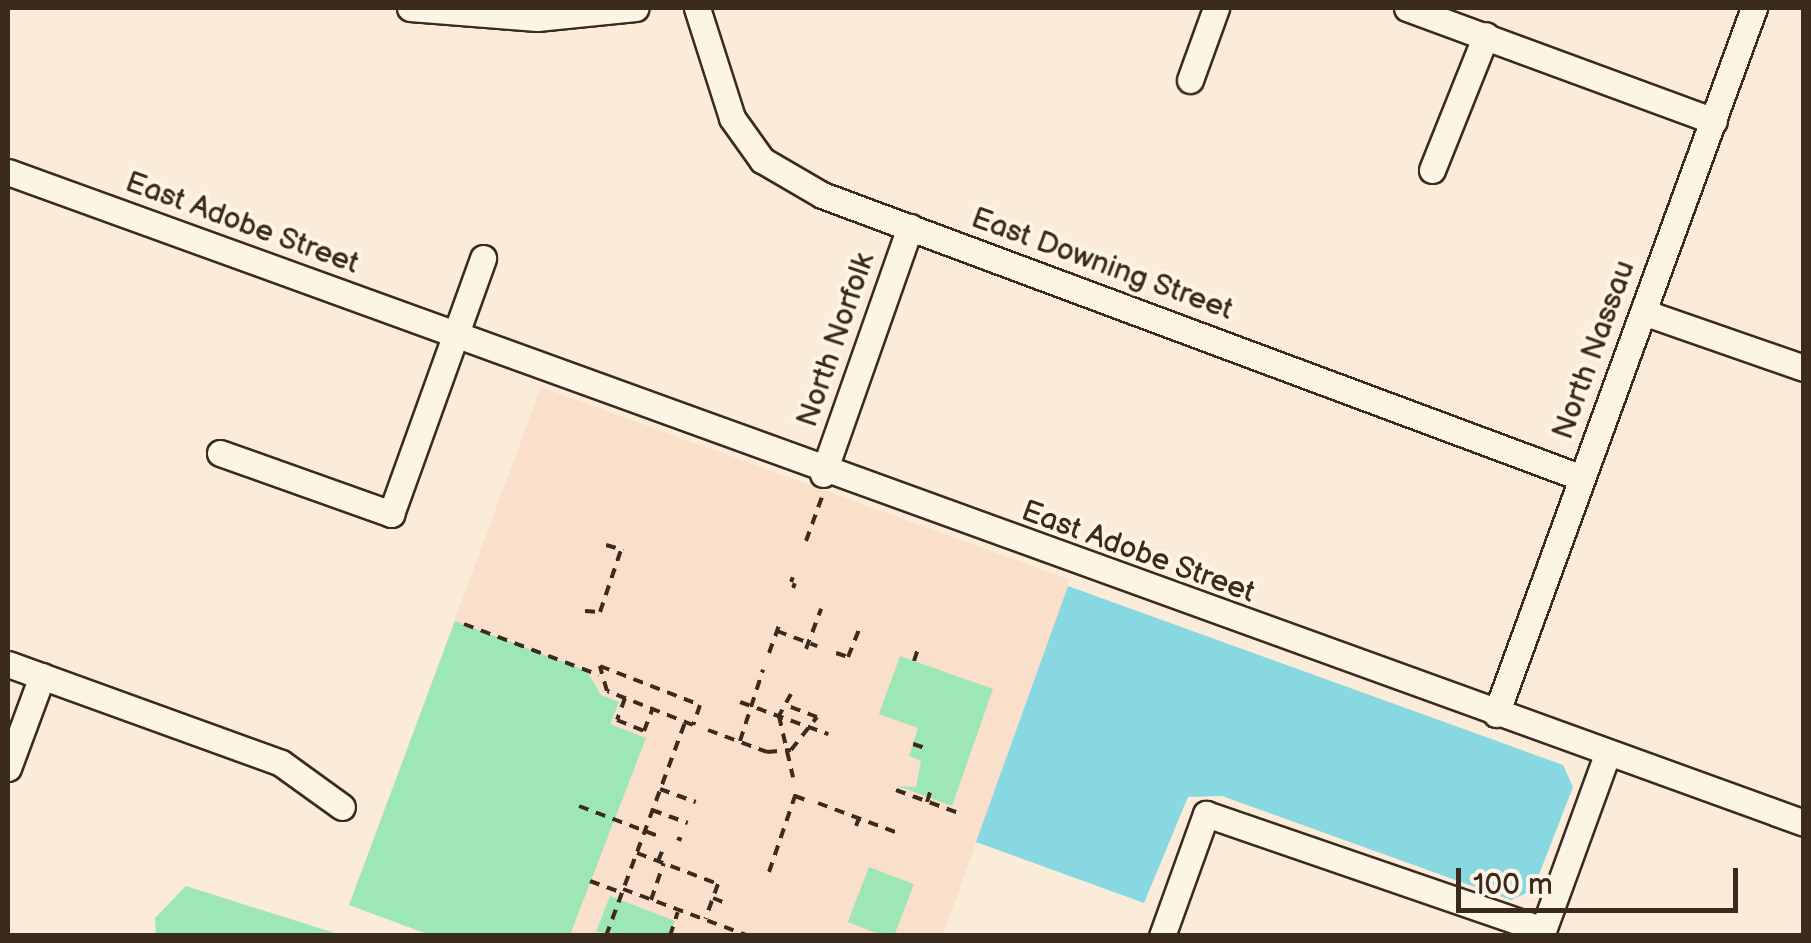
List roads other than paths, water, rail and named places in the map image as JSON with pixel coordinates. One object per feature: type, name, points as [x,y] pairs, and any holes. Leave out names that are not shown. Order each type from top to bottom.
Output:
[{"type":"street","points":[[410,8],[537,18],[635,8]]},
{"type":"street","name":"East Downing Street","points":[[697,8],[713,80],[762,160],[822,195],[1582,478]]},
{"type":"street","points":[[1190,80],[1216,8]]},
{"type":"street","points":[[1407,8],[1714,122]]},
{"type":"street","name":"North Nassau","points":[[1496,714],[1754,8]]},
{"type":"street","points":[[1432,170],[1486,36]]},
{"type":"street","name":"East Adobe Street","points":[[8,172],[454,336],[823,484],[1804,823]]},
{"type":"street","name":"North Norfolk","points":[[823,484],[910,227]]},
{"type":"street","points":[[220,453],[391,514],[483,258]]},
{"type":"street","points":[[1642,312],[1804,368]]},
{"type":"street","points":[[8,664],[281,763],[342,807]]},
{"type":"street","points":[[8,768],[42,676]]},
{"type":"street","points":[[1162,936],[1206,814],[1542,933],[1607,754]]},
{"type":"water","points":[[1068,586],[1563,765],[1573,787],[1533,890],[1511,900],[1222,796],[1188,797],[1144,903],[976,842]]}]
